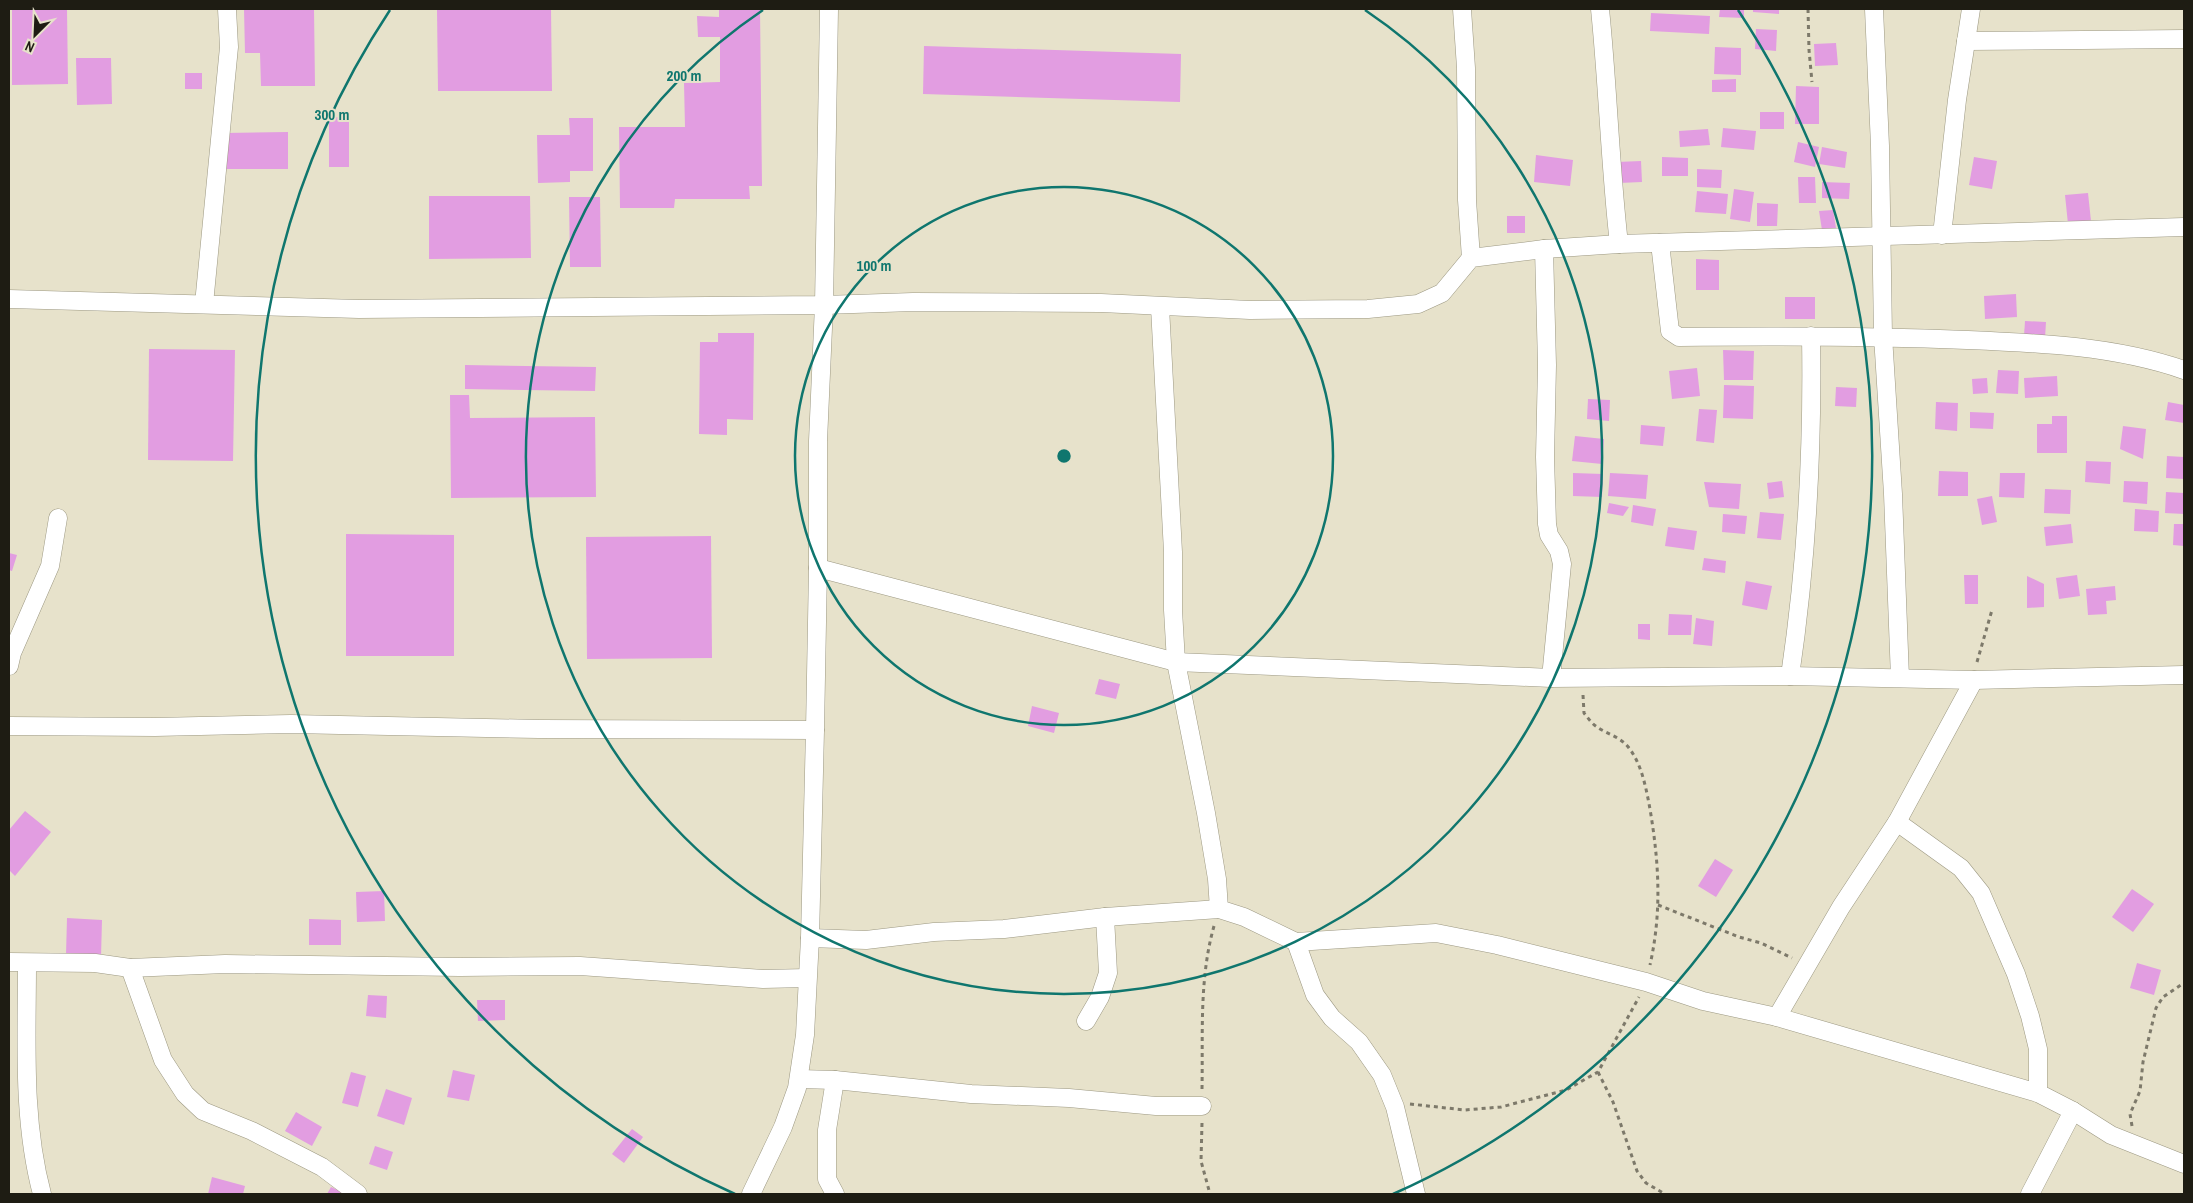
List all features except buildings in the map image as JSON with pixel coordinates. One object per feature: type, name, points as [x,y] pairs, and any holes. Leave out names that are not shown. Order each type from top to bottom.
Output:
[{"type":"street","points":[[204,304],[229,47],[227,9]]},
{"type":"street","points":[[751,1194],[783,1127],[799,1079],[805,1035],[810,938],[815,730],[818,441],[824,305],[829,9]]},
{"type":"street","points":[[9,299],[359,309],[824,305],[913,302],[1082,303],[1160,307],[1306,310],[1368,309],[1418,304],[1442,293],[1470,258],[1467,200],[1466,68],[1462,9]]},
{"type":"street","points":[[1600,9],[1607,77],[1612,186],[1619,244]]},
{"type":"street","points":[[1874,9],[1882,235],[1883,336],[1893,494],[1900,678]]},
{"type":"street","points":[[1942,235],[1957,100],[1971,9]]},
{"type":"street","points":[[1966,41],[2184,39]]},
{"type":"street","points":[[1470,258],[1544,249],[1619,244],[1882,235],[1942,235],[2025,230],[2184,227]]},
{"type":"street","points":[[1660,243],[1670,331],[1679,337],[1883,336],[2013,341],[2125,353],[2184,370]]},
{"type":"street","points":[[1544,249],[1547,365],[1545,457],[1547,524],[1549,535],[1559,550],[1562,564],[1551,678]]},
{"type":"street","points":[[1160,307],[1173,552],[1172,610],[1176,662],[1216,870],[1219,909]]},
{"type":"street","points":[[1790,676],[1807,534],[1812,416],[1811,336]]},
{"type":"street","points":[[9,666],[50,566],[55,546],[58,518]]},
{"type":"street","points":[[818,568],[1176,662],[1551,678],[1790,676],[1974,680],[2184,675]]},
{"type":"street","points":[[1777,1017],[1806,966],[1897,822],[1974,680]]},
{"type":"street","points":[[9,726],[155,727],[291,724],[549,729],[815,730]]},
{"type":"street","points":[[1897,822],[1961,868],[1980,893],[2016,974],[2030,1016],[2038,1049],[2038,1093]]},
{"type":"street","points":[[810,938],[866,940],[934,932],[1004,929],[1105,917],[1219,909],[1244,917],[1296,942],[1436,933],[1505,947],[1646,982],[1704,1001],[1777,1017],[2038,1093],[2128,1143],[2184,1164]]},
{"type":"street","points":[[1086,1021],[1100,996],[1108,973],[1105,917]]},
{"type":"street","points":[[1296,942],[1315,995],[1332,1018],[1359,1042],[1382,1076],[1395,1107],[1416,1194]]},
{"type":"street","points":[[9,962],[27,964],[95,963],[130,968],[225,964],[460,967],[580,966],[763,979],[807,978]]},
{"type":"street","points":[[27,964],[27,1102],[35,1166],[42,1194]]},
{"type":"street","points":[[130,968],[163,1060],[185,1094],[203,1110],[252,1131],[322,1166],[358,1194]]},
{"type":"street","points":[[799,1079],[835,1080],[971,1094],[1069,1098],[1156,1106],[1202,1106]]},
{"type":"street","points":[[835,1080],[827,1130],[827,1179],[835,1194]]},
{"type":"street","points":[[2030,1194],[2073,1111]]},
{"type":"path","points":[[1808,9],[1812,82]]},
{"type":"path","points":[[1974,680],[1992,610]]},
{"type":"path","points":[[1395,1107],[1413,1103],[1465,1110],[1501,1107],[1566,1090],[1598,1072],[1646,982],[1657,929],[1656,844],[1640,769],[1628,746],[1613,735],[1596,727],[1584,713],[1583,678]]},
{"type":"path","points":[[1658,905],[1732,934],[1761,943],[1806,966]]},
{"type":"path","points":[[1210,1194],[1201,1161],[1202,1029],[1204,974],[1209,945],[1219,909]]},
{"type":"path","points":[[2128,1143],[2132,1129],[2130,1114],[2140,1091],[2143,1062],[2156,1008],[2163,997],[2184,983]]},
{"type":"path","points":[[1598,1072],[1614,1102],[1637,1171],[1646,1183],[1664,1194]]}]
